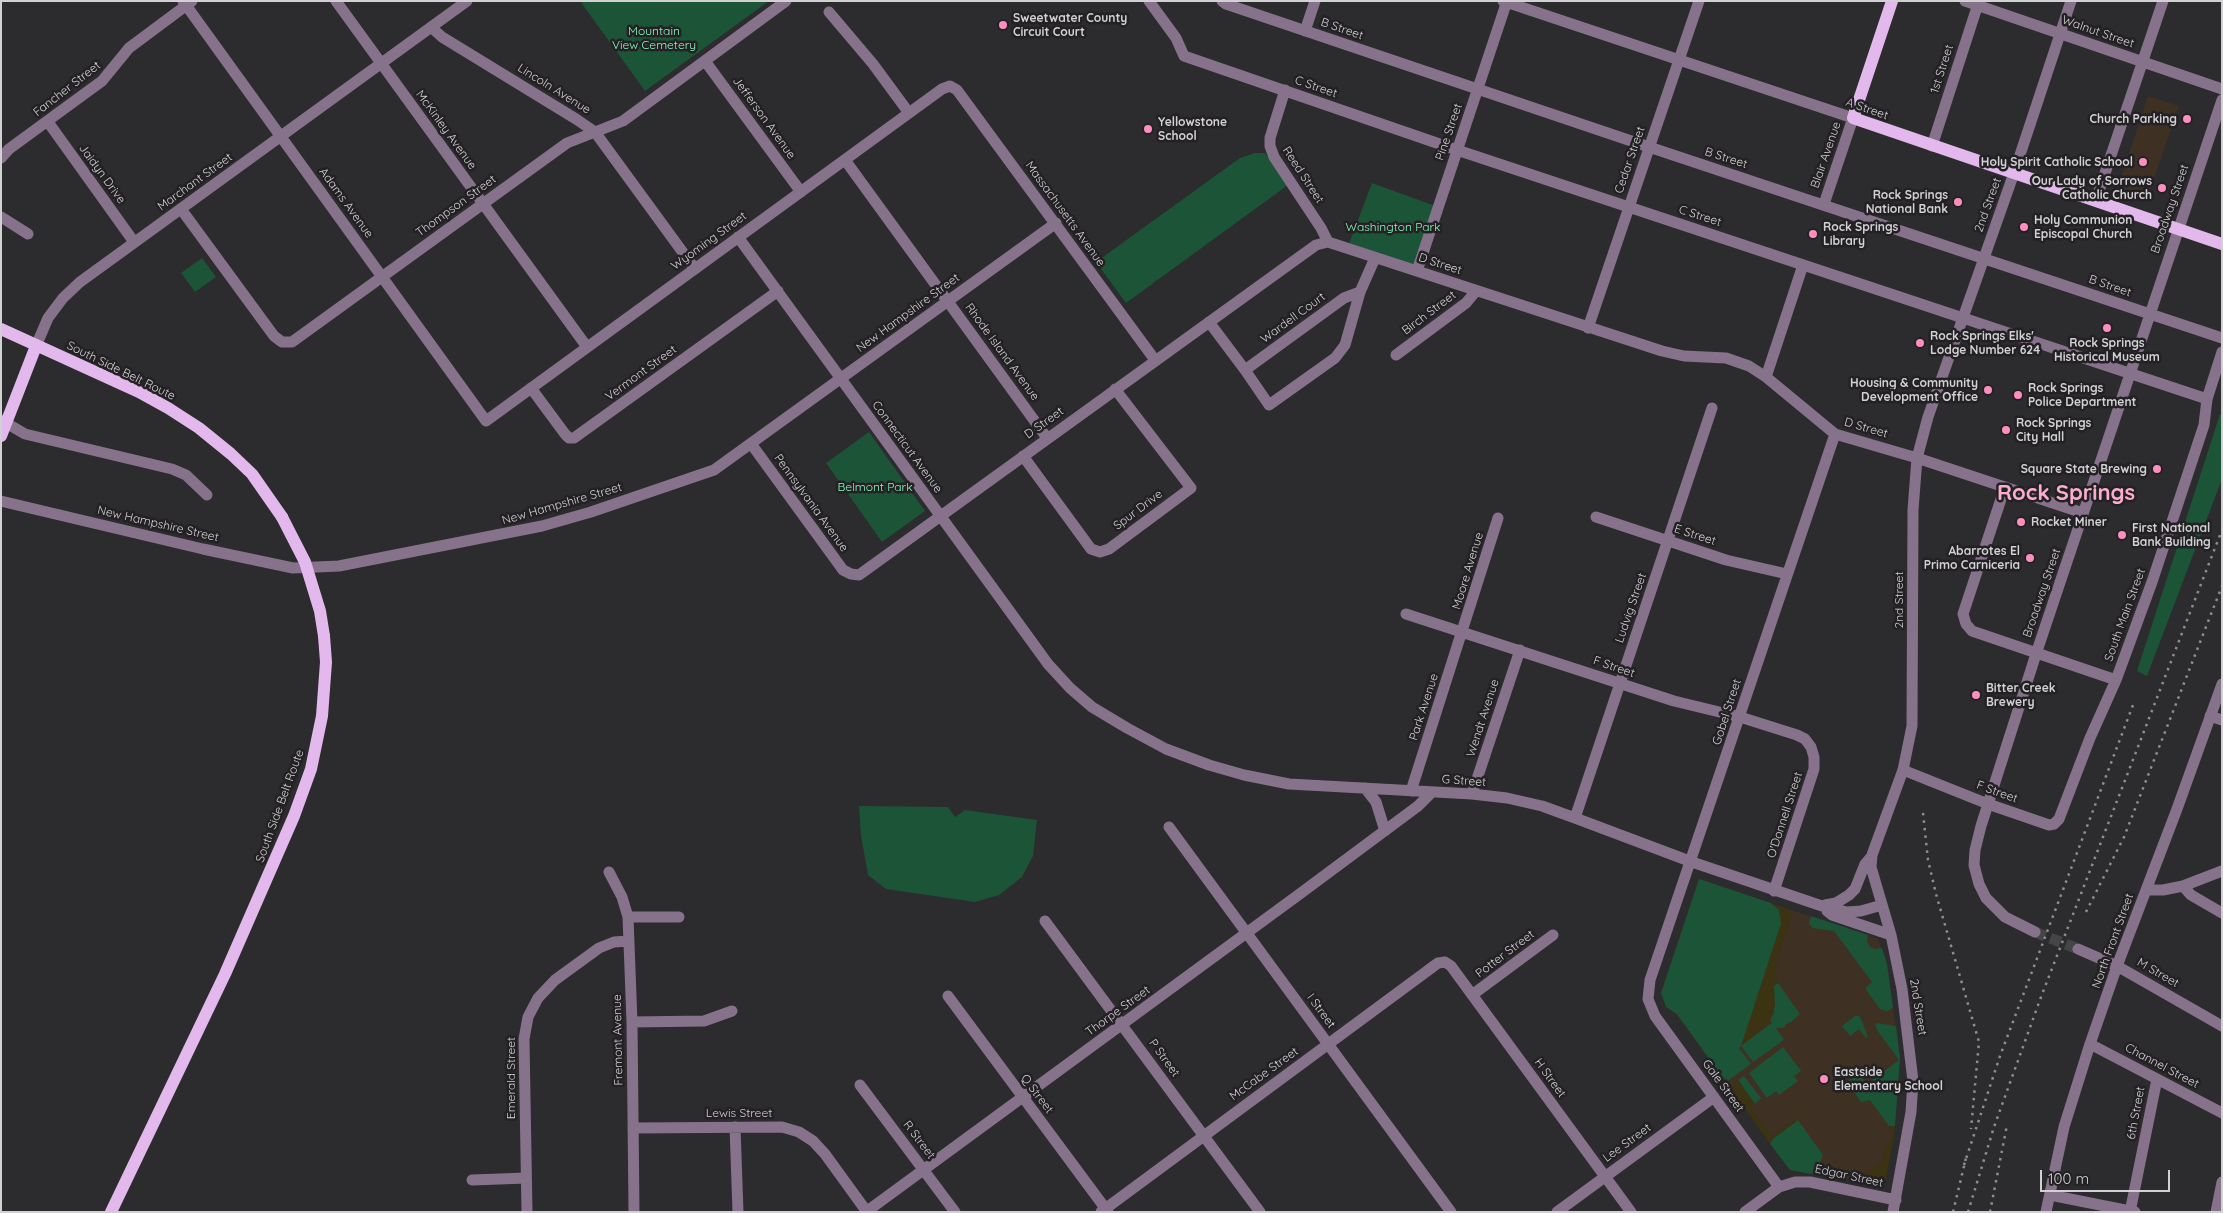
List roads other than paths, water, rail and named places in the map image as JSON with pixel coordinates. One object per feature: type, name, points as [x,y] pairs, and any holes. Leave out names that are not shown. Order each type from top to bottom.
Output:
[{"type":"main road","name":"Blair Avenue","points":[[1853,118],[1892,1]]},
{"type":"main road","name":"A Street","points":[[1853,118],[2222,244]]},
{"type":"main road","name":"South Side Belt Route","points":[[1,329],[139,392],[199,428],[231,454],[252,474],[282,517],[305,562],[324,636],[326,662],[325,689],[318,742],[311,769],[273,867],[225,974],[111,1212]]},
{"type":"main road","name":"Marchant Street","points":[[1,436],[4,421],[36,346]]},
{"type":"street","name":"McKinley Avenue","points":[[336,1],[587,347]]},
{"type":"street","name":"Marchant Street","points":[[36,346],[48,318],[63,298],[80,282],[467,1]]},
{"type":"street","name":"Thompson Street","points":[[181,209],[274,336],[282,342],[292,342],[567,143],[623,121],[786,1]]},
{"type":"street","name":"C Street","points":[[1149,1],[1176,38],[1184,56],[1963,320],[2207,399]]},
{"type":"street","name":"B Street","points":[[1222,1],[1226,4],[1649,147],[2222,338]]},
{"type":"street","points":[[1305,31],[1315,1]]},
{"type":"street","name":"Cedar Street","points":[[1588,328],[1699,1]]},
{"type":"street","name":"Walnut Street","points":[[1964,1],[1978,3],[2060,34],[2222,89]]},
{"type":"street","name":"2nd Street","points":[[1895,1206],[1911,1112],[1913,1081],[1902,989],[1891,935],[1871,867],[1872,855],[1903,770],[1912,726],[1913,510],[1917,458],[1928,417],[2014,173],[2071,1]]},
{"type":"street","points":[[2096,200],[2163,1]]},
{"type":"street","name":"A Street","points":[[1505,2],[1853,118]]},
{"type":"street","name":"Pine Street","points":[[1416,271],[1505,2]]},
{"type":"street","name":"Fancher Street","points":[[1,158],[10,149],[102,81],[128,48],[187,3]]},
{"type":"street","name":"Adams Avenue","points":[[187,3],[281,137],[486,421]]},
{"type":"street","name":"1st Street","points":[[1932,146],[1978,3]]},
{"type":"street","points":[[829,12],[873,64],[909,113]]},
{"type":"street","name":"Lincoln Avenue","points":[[431,27],[442,37],[594,132],[694,269]]},
{"type":"street","name":"Jefferson Avenue","points":[[705,60],[801,192]]},
{"type":"street","name":"Wyoming Street","points":[[486,421],[942,89],[950,86]]},
{"type":"street","name":"Massachusetts Avenue","points":[[950,86],[957,90],[1155,360]]},
{"type":"street","name":"Reed Street","points":[[1285,90],[1270,138],[1270,146],[1274,157],[1321,228],[1328,242]]},
{"type":"street","name":"Broadway Street","points":[[2035,932],[2005,917],[1986,898],[1979,884],[1974,865],[1975,850],[2036,654],[2222,100]]},
{"type":"street","name":"Blair Avenue","points":[[1824,204],[1853,118]]},
{"type":"street","name":"Jaidyn Drive","points":[[48,122],[134,242]]},
{"type":"street","name":"Rhode Island Avenue","points":[[845,160],[1047,438]]},
{"type":"street","points":[[1,217],[28,234]]},
{"type":"street","name":"New Hampshire Street","points":[[1,501],[254,561],[293,568],[326,568],[502,535],[591,512],[714,470],[1056,224]]},
{"type":"street","name":"Connecticut Avenue","points":[[738,237],[1055,672]]},
{"type":"street","name":"D Street","points":[[851,574],[859,575],[1316,245],[1328,242],[1662,352],[1684,356],[1726,358],[1749,366],[1766,377],[1835,434],[1917,458],[2083,513]]},
{"type":"street","points":[[1209,322],[1269,405],[1335,358],[1344,345],[1360,292],[1375,258]]},
{"type":"street","points":[[1766,377],[1803,265]]},
{"type":"street","name":"Vermont Street","points":[[531,388],[565,434],[569,438],[574,438],[778,291]]},
{"type":"street","name":"Birch Street","points":[[1396,355],[1466,303],[1476,291]]},
{"type":"street","name":"Wardell Court","points":[[1245,370],[1344,298],[1360,292]]},
{"type":"street","name":"South Main Street","points":[[2054,824],[2059,819],[2090,738],[2116,680],[2152,582],[2204,425],[2207,399],[2222,352]]},
{"type":"street","name":"Spur Drive","points":[[1023,456],[1091,548],[1100,552],[1109,549],[1191,488],[1115,389]]},
{"type":"street","name":"Ludvig Street","points":[[1575,818],[1712,408]]},
{"type":"street","points":[[4,421],[26,434],[172,469],[186,475],[207,495]]},
{"type":"street","name":"Gobel Street","points":[[1648,999],[1650,980],[1692,862],[1835,434]]},
{"type":"street","name":"Pennsylvania Avenue","points":[[752,444],[843,570],[851,574]]},
{"type":"street","points":[[2005,487],[1963,614],[1966,624],[1972,631],[2116,680]]},
{"type":"street","name":"E Street","points":[[1596,517],[1726,560],[1787,574]]},
{"type":"street","name":"Moore Avenue","points":[[1463,632],[1498,518]]},
{"type":"street","name":"F Street","points":[[1406,614],[1674,701],[1740,716],[1796,734],[1811,747]]},
{"type":"street","name":"Park Avenue","points":[[1411,791],[1463,632]]},
{"type":"street","name":"Wendt Avenue","points":[[1472,794],[1520,650]]},
{"type":"street","name":"G Street","points":[[1055,672],[1092,707],[1127,728],[1166,749],[1209,765],[1244,775],[1289,784],[1472,794],[1533,804],[1774,891],[1822,906],[1847,912],[1861,911],[1882,905]]},
{"type":"street","name":"North Front Street","points":[[2046,1212],[2064,1127],[2090,1044],[2117,966],[2222,684]]},
{"type":"street","points":[[2210,716],[2222,720]]},
{"type":"street","name":"O'Donnell Street","points":[[1774,891],[1814,769],[1814,757],[1811,747]]},
{"type":"street","name":"F Street","points":[[1903,770],[1988,804],[2049,825],[2054,824]]},
{"type":"street","points":[[1365,788],[1376,802],[1385,831]]},
{"type":"street","name":"Thorpe Street","points":[[867,1212],[1385,831],[1418,806],[1432,792]]},
{"type":"street","name":"I Street","points":[[1169,828],[1451,1212]]},
{"type":"street","points":[[1822,906],[1836,903],[1855,889],[1865,864],[1872,855]]},
{"type":"street","points":[[2146,890],[2163,890],[2184,886],[2222,871]]},
{"type":"street","name":"Fremont Avenue","points":[[609,872],[622,897],[628,917],[632,1022],[634,1212]]},
{"type":"street","points":[[2184,886],[2191,895],[2222,913]]},
{"type":"street","points":[[1822,906],[1832,915],[1891,935]]},
{"type":"street","points":[[628,917],[680,917]]},
{"type":"street","name":"P Street","points":[[1045,922],[1260,1212]]},
{"type":"street","name":"Potter Street","points":[[1472,995],[1553,935]]},
{"type":"street","name":"Emerald Street","points":[[527,1212],[524,1040],[528,1017],[538,998],[554,980],[599,948],[614,942],[629,941]]},
{"type":"street","name":"M Street","points":[[2078,949],[2117,966],[2222,1026]]},
{"type":"street","name":"McCabe Street","points":[[1105,1211],[1203,1136],[1438,963],[1446,962]]},
{"type":"street","name":"H Street","points":[[1446,962],[1451,966],[1631,1212]]},
{"type":"street","name":"Q Street","points":[[948,996],[1105,1211]]},
{"type":"street","name":"Gale Street","points":[[1648,999],[1655,1016],[1779,1187]]},
{"type":"street","points":[[632,1022],[704,1021],[732,1011]]},
{"type":"street","name":"Channel Street","points":[[2090,1044],[2222,1113]]},
{"type":"street","name":"6th Street","points":[[2132,1211],[2157,1080]]},
{"type":"street","name":"R Street","points":[[860,1085],[955,1212]]},
{"type":"street","name":"Lee Street","points":[[1558,1212],[1714,1097]]},
{"type":"street","points":[[735,1127],[738,1212]]},
{"type":"street","name":"Lewis Street","points":[[633,1128],[782,1127],[799,1132],[813,1141],[825,1154],[867,1212]]},
{"type":"street","points":[[472,1180],[526,1178]]},
{"type":"street","name":"Edgar Street","points":[[1745,1212],[1779,1187],[1795,1182],[1810,1182],[1895,1206]]},
{"type":"street","points":[[2216,1212],[2222,1182]]},
{"type":"street","points":[[2050,1195],[2132,1211]]},
{"type":"tunnel","points":[[2035,932],[2078,949]]},
{"type":"railway","points":[[1968,1212],[1994,1127],[2041,997],[2222,530]]},
{"type":"railway","points":[[2086,912],[2124,837],[2222,586]]},
{"type":"railway","points":[[1964,1165],[2000,1056],[2133,705]]},
{"type":"railway","points":[[1923,813],[1928,860],[1936,894],[1979,1042],[1971,1129]]},
{"type":"railway","points":[[1990,1212],[2007,1125]]},
{"type":"railway","points":[[1953,1212],[1966,1158]]},
{"type":"place","name":"Sweetwater County Circuit Court","points":[[1003,25]]},
{"type":"place","name":"Church Parking","points":[[2187,119]]},
{"type":"place","name":"Yellowstone School","points":[[1148,129]]},
{"type":"place","name":"Holy Spirit Catholic School","points":[[2143,162]]},
{"type":"place","name":"Our Lady of Sorrows Catholic Church","points":[[2162,188]]},
{"type":"place","name":"Rock Springs National Bank","points":[[1958,202]]},
{"type":"place","name":"Holy Communion Episcopal Church","points":[[2024,227]]},
{"type":"place","name":"Rock Springs Library","points":[[1813,234]]},
{"type":"place","name":"Rock Springs Historical Museum","points":[[2107,328]]},
{"type":"place","name":"Rock Springs Elks' Lodge Number 624","points":[[1920,343]]},
{"type":"place","name":"Housing & Community Development Office","points":[[1988,390]]},
{"type":"place","name":"Rock Springs Police Department","points":[[2018,395]]},
{"type":"place","name":"Rock Springs City Hall","points":[[2006,430]]},
{"type":"place","name":"Square State Brewing","points":[[2157,469]]},
{"type":"place","name":"Rocket Miner","points":[[2021,522]]},
{"type":"place","name":"First National Bank Building","points":[[2122,535]]},
{"type":"place","name":"Abarrotes El Primo Carniceria","points":[[2030,558]]},
{"type":"place","name":"Bitter Creek Brewery","points":[[1976,695]]},
{"type":"place","name":"Eastside Elementary School","points":[[1824,1079]]},
{"type":"district","name":"Rock Springs","points":[[2066,493]]},
{"type":"park label","name":"Mountain View Cemetery","points":[[654,38]]},
{"type":"park label","name":"Washington Park","points":[[1393,227]]},
{"type":"park label","name":"Belmont Park","points":[[875,487]]}]
